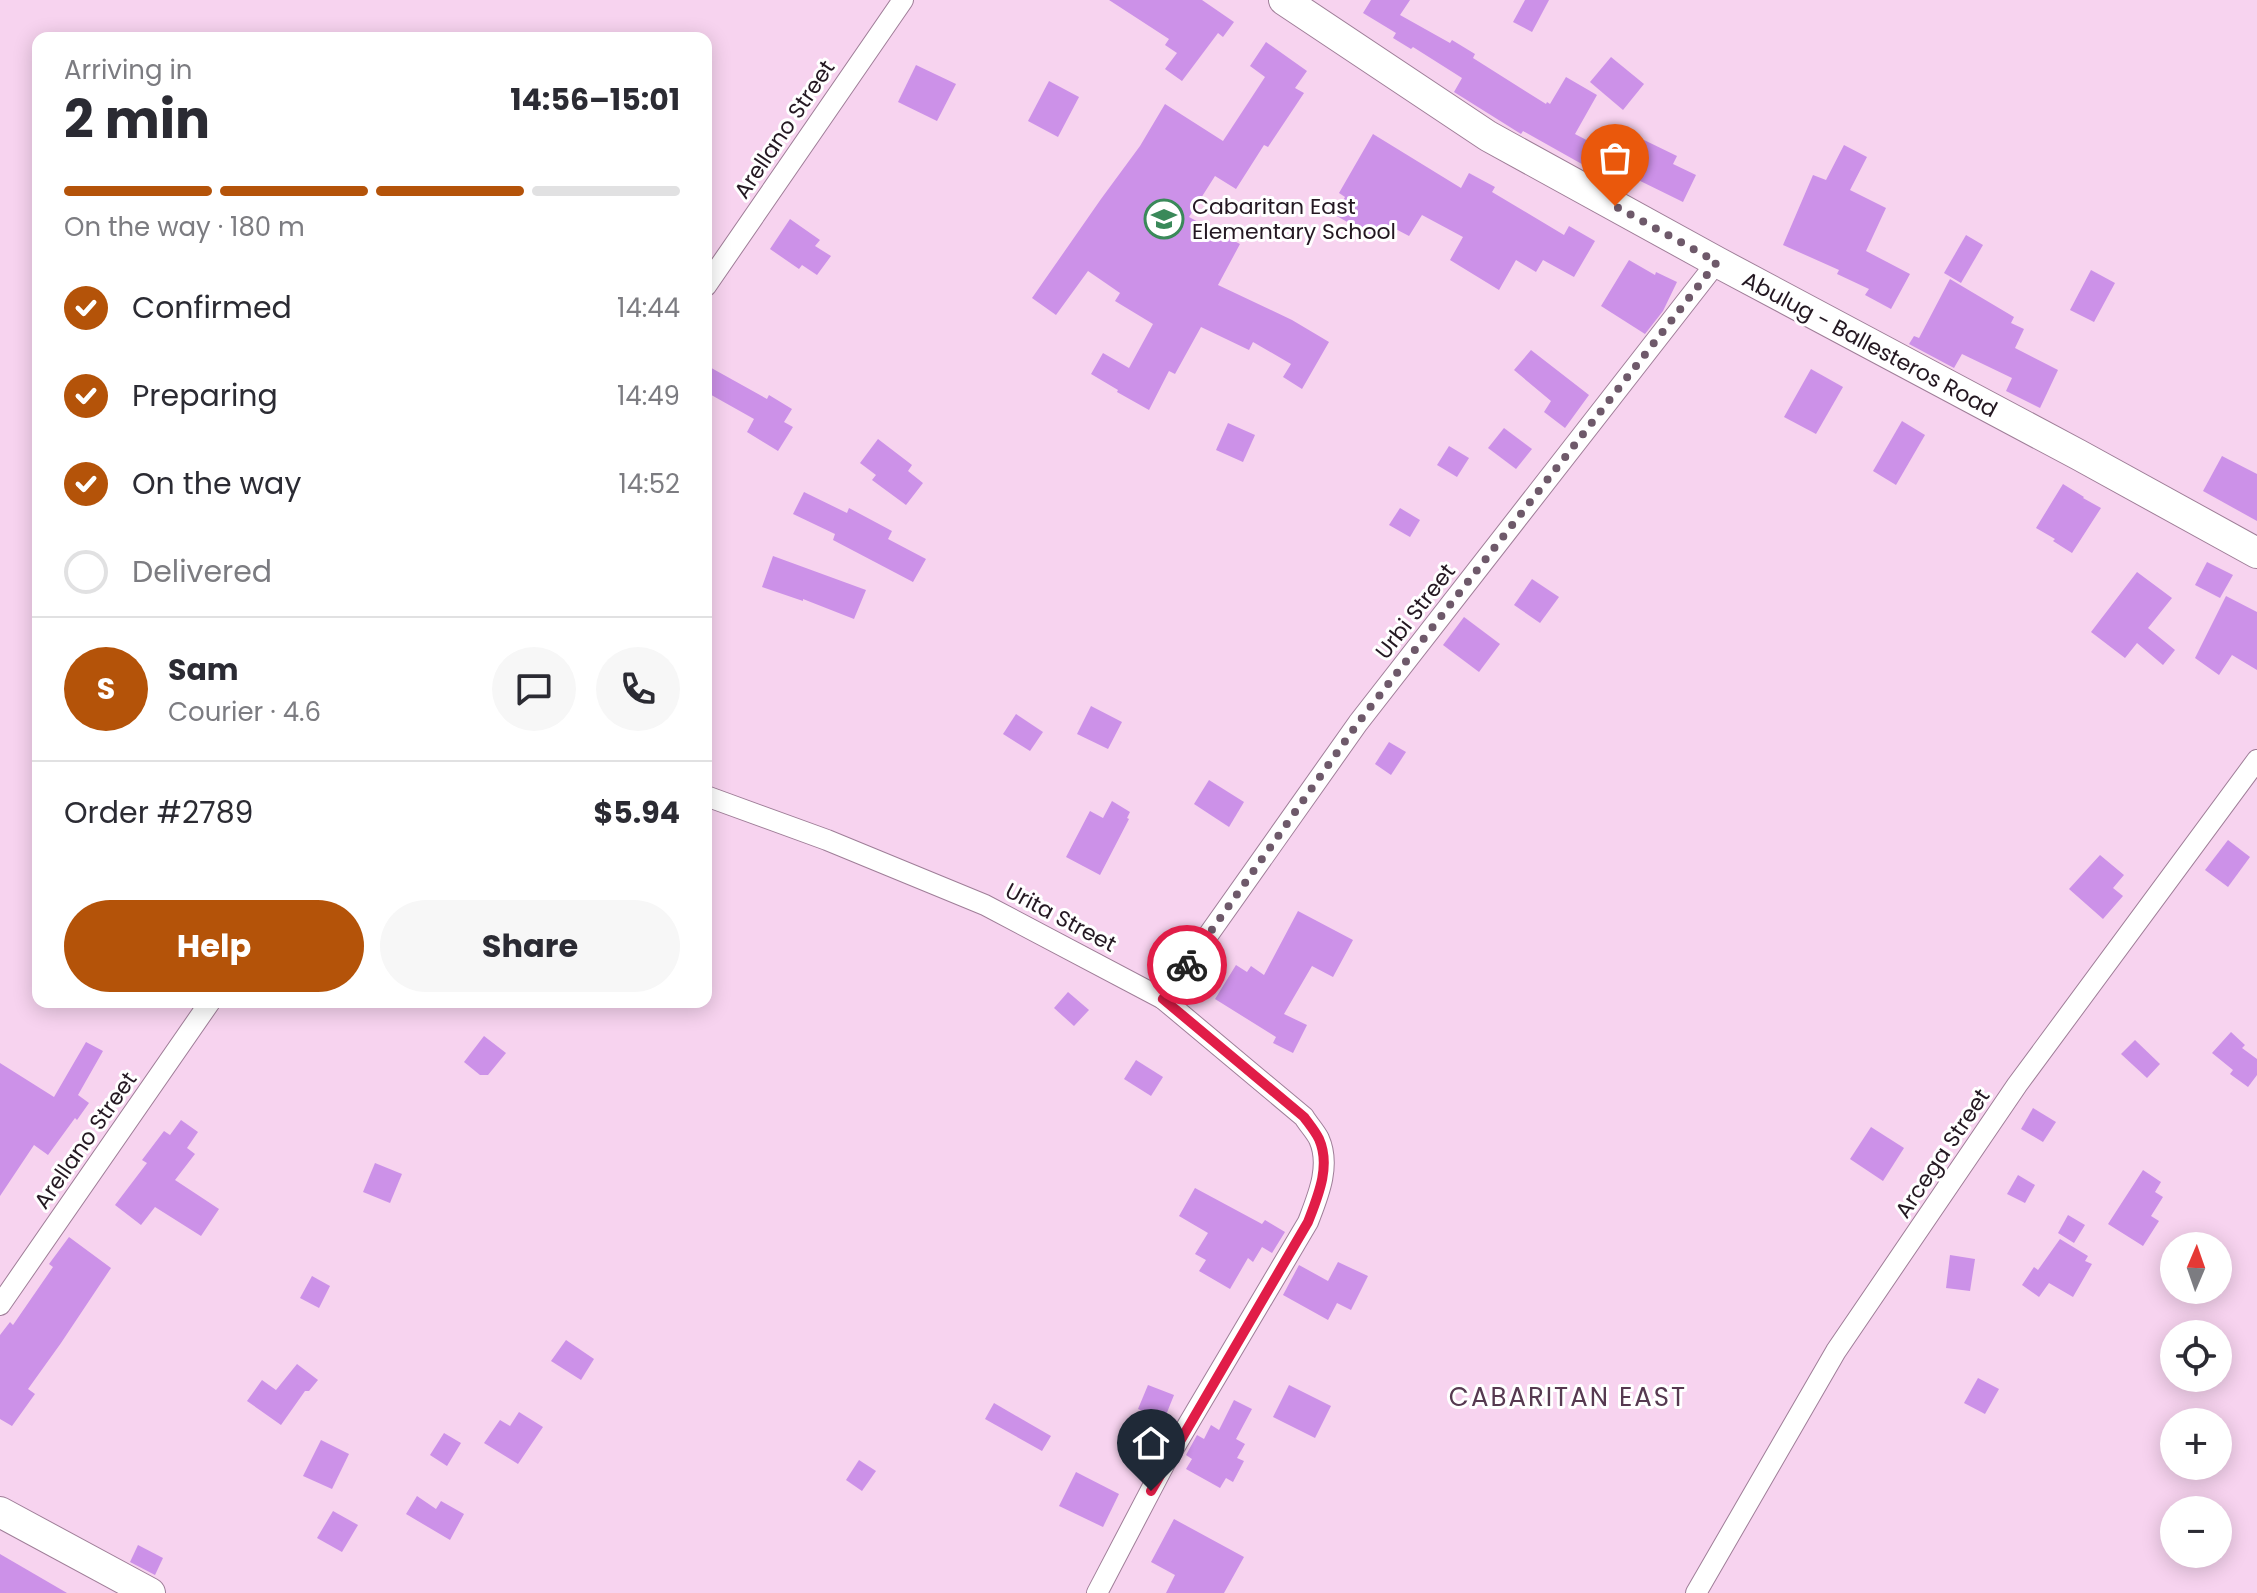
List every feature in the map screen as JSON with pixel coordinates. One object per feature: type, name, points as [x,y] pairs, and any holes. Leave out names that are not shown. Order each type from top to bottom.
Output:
[{"type":"main road","name":"Abulug - Ballesteros Road","points":[[1284,0],[1488,136],[2257,553]]},
{"type":"main road","points":[[0,1512],[150,1593]]},
{"type":"street","name":"Arellano Street","points":[[712,277],[903,0]]},
{"type":"street","name":"Urbi Street","points":[[1163,999],[1358,723],[1717,262]]},
{"type":"street","name":"Arcega Street","points":[[1696,1593],[1845,1338],[2017,1085],[2257,760]]},
{"type":"street","name":"Urita Street","points":[[712,798],[827,840],[985,905],[1163,999],[1304,1117],[1319,1140],[1324,1165],[1319,1194],[1308,1222],[1164,1465],[1097,1593]]},
{"type":"street","name":"Arellano Street","points":[[0,1305],[206,1008]]},
{"type":"building","points":[[1109,0],[1202,0],[1234,22],[1223,37],[1218,33],[1182,81],[1165,69],[1177,53],[1165,45],[1169,39]]},
{"type":"building","points":[[1371,0],[1410,0],[1400,15],[1475,54],[1473,58],[1546,104],[1550,104],[1566,77],[1597,95],[1575,134],[1619,157],[1610,175],[1598,169],[1596,172],[1523,131],[1521,134],[1454,92],[1462,78],[1393,38],[1396,33],[1363,13]]},
{"type":"building","points":[[1525,0],[1549,0],[1532,32],[1513,22]]},
{"type":"building","points":[[1266,42],[1307,71],[1295,88],[1304,93],[1268,147],[1264,145],[1236,189],[1215,176],[1189,217],[1240,244],[1218,285],[1292,320],[1329,342],[1302,389],[1283,377],[1291,364],[1253,342],[1249,350],[1201,327],[1175,374],[1169,371],[1149,410],[1091,374],[1103,353],[1129,368],[1153,324],[1115,301],[1120,293],[1088,271],[1056,315],[1032,298],[1140,146],[1165,104],[1223,141],[1265,77],[1250,66]]},
{"type":"building","points":[[1611,57],[1644,84],[1623,110],[1590,82]]},
{"type":"building","points":[[916,65],[956,84],[937,121],[898,102]]},
{"type":"building","points":[[1049,81],[1079,97],[1058,137],[1028,121]]},
{"type":"building","points":[[1373,134],[1461,188],[1469,173],[1495,187],[1492,192],[1564,235],[1569,226],[1595,241],[1574,277],[1543,260],[1536,272],[1516,260],[1499,290],[1450,260],[1463,237],[1422,215],[1409,236],[1386,224],[1377,239],[1335,215],[1345,197],[1339,193]]},
{"type":"building","points":[[1644,140],[1677,156],[1673,164],[1696,175],[1683,202],[1626,174]]},
{"type":"building","points":[[1844,145],[1867,157],[1850,190],[1886,208],[1866,251],[1910,274],[1891,309],[1865,295],[1869,289],[1837,274],[1839,270],[1783,245],[1813,175],[1826,180]]},
{"type":"building","points":[[790,219],[820,240],[815,246],[831,256],[817,275],[802,265],[799,269],[770,249]]},
{"type":"building","points":[[1966,235],[1983,245],[1961,283],[1944,273]]},
{"type":"building","points":[[1629,260],[1655,275],[1656,272],[1677,282],[1663,311],[1645,334],[1601,306]]},
{"type":"building","points":[[2091,270],[2115,283],[2094,322],[2070,310]]},
{"type":"building","points":[[1950,279],[2014,317],[2011,323],[2024,329],[2015,348],[2058,370],[2040,408],[2006,391],[2012,378],[1962,354],[1954,368],[1909,344],[1914,336],[1919,338]]},
{"type":"building","points":[[1531,350],[1589,395],[1565,428],[1544,412],[1551,401],[1514,370]]},
{"type":"building","points":[[712,368],[767,399],[769,395],[792,409],[784,422],[793,427],[778,451],[747,432],[754,419],[712,395]]},
{"type":"building","points":[[1811,369],[1843,387],[1816,434],[1784,417]]},
{"type":"building","points":[[1902,421],[1925,435],[1896,485],[1873,471]]},
{"type":"building","points":[[1228,423],[1255,435],[1243,462],[1216,450]]},
{"type":"building","points":[[1504,428],[1532,449],[1516,469],[1488,448]]},
{"type":"building","points":[[878,439],[912,465],[908,471],[923,483],[906,505],[872,480],[876,475],[860,463]]},
{"type":"building","points":[[1449,446],[1469,458],[1457,477],[1437,465]]},
{"type":"building","points":[[2222,456],[2257,474],[2257,521],[2203,491]]},
{"type":"building","points":[[2063,484],[2101,508],[2072,553],[2036,528]]},
{"type":"building","points":[[804,492],[847,513],[849,508],[892,531],[888,539],[926,559],[913,582],[833,540],[835,534],[793,514]]},
{"type":"building","points":[[1400,508],[1420,520],[1410,537],[1389,525]]},
{"type":"building","points":[[773,556],[866,590],[854,619],[762,587]]},
{"type":"building","points":[[2207,562],[2233,575],[2220,598],[2195,585]]},
{"type":"building","points":[[2137,572],[2172,598],[2148,628],[2175,650],[2163,665],[2137,643],[2125,658],[2091,632]]},
{"type":"building","points":[[1532,579],[1559,597],[1540,623],[1514,605]]},
{"type":"building","points":[[2226,596],[2257,612],[2257,670],[2232,655],[2219,675],[2195,658]]},
{"type":"building","points":[[1464,617],[1500,644],[1479,672],[1443,645]]},
{"type":"building","points":[[1091,706],[1122,722],[1108,749],[1077,734]]},
{"type":"building","points":[[1016,714],[1043,732],[1030,751],[1003,734]]},
{"type":"building","points":[[1389,742],[1406,752],[1391,775],[1375,764]]},
{"type":"building","points":[[1209,780],[1244,802],[1229,827],[1194,804]]},
{"type":"building","points":[[1112,801],[1130,812],[1129,819],[1100,875],[1066,857],[1090,811],[1103,818]]},
{"type":"building","points":[[2228,840],[2250,857],[2228,887],[2205,870]]},
{"type":"building","points":[[2100,855],[2124,875],[2113,888],[2123,896],[2103,919],[2069,889]]},
{"type":"building","points":[[1298,911],[1353,940],[1333,977],[1312,966],[1284,1014],[1307,1025],[1293,1053],[1273,1043],[1276,1037],[1215,999],[1236,965],[1247,972],[1251,966],[1264,975]]},
{"type":"building","points":[[1068,992],[1089,1010],[1074,1026],[1054,1008]]},
{"type":"building","points":[[2231,1032],[2245,1045],[2242,1048],[2257,1059],[2257,1075],[2248,1087],[2230,1074],[2233,1070],[2212,1053]]},
{"type":"building","points":[[484,1036],[506,1053],[488,1075],[480,1075],[464,1062]]},
{"type":"building","points":[[2135,1040],[2160,1064],[2147,1078],[2121,1054]]},
{"type":"building","points":[[86,1042],[103,1051],[78,1095],[89,1103],[48,1155],[34,1145],[0,1196],[0,1063],[54,1097]]},
{"type":"building","points":[[1136,1060],[1163,1077],[1151,1096],[1124,1079]]},
{"type":"building","points":[[2033,1108],[2056,1122],[2043,1142],[2021,1129]]},
{"type":"building","points":[[181,1120],[198,1132],[187,1148],[195,1154],[175,1180],[219,1209],[201,1236],[155,1207],[141,1225],[115,1205],[147,1163],[142,1160],[164,1131],[170,1135]]},
{"type":"building","points":[[1871,1127],[1904,1148],[1883,1181],[1850,1159]]},
{"type":"building","points":[[375,1163],[402,1174],[390,1203],[363,1192]]},
{"type":"building","points":[[2143,1170],[2161,1182],[2155,1192],[2163,1197],[2151,1216],[2159,1221],[2143,1246],[2108,1224]]},
{"type":"building","points":[[2018,1175],[2035,1185],[2025,1203],[2007,1194]]},
{"type":"building","points":[[1195,1188],[1262,1224],[1265,1220],[1285,1232],[1272,1253],[1262,1247],[1253,1262],[1248,1258],[1230,1289],[1199,1271],[1206,1260],[1195,1254],[1208,1233],[1179,1216]]},
{"type":"building","points":[[2068,1215],[2085,1225],[2074,1243],[2058,1233]]},
{"type":"building","points":[[69,1237],[111,1268],[28,1389],[35,1394],[12,1426],[0,1419],[0,1335],[10,1322],[13,1325],[53,1267],[49,1264]]},
{"type":"building","points":[[2060,1239],[2088,1256],[2085,1261],[2092,1264],[2073,1297],[2049,1283],[2039,1297],[2022,1285],[2034,1267],[2038,1270]]},
{"type":"building","points":[[1950,1255],[1975,1259],[1970,1291],[1946,1288]]},
{"type":"building","points":[[1338,1262],[1368,1276],[1351,1310],[1337,1303],[1328,1320],[1283,1295],[1299,1265],[1328,1281]]},
{"type":"building","points":[[312,1276],[330,1286],[319,1308],[300,1298]]},
{"type":"building","points":[[566,1340],[594,1359],[581,1380],[551,1361]]},
{"type":"building","points":[[297,1364],[318,1380],[309,1391],[305,1391],[281,1425],[247,1401],[262,1380],[276,1390]]},
{"type":"building","points":[[1978,1378],[1999,1389],[1985,1414],[1964,1403]]},
{"type":"building","points":[[1148,1385],[1174,1395],[1164,1420],[1138,1409]]},
{"type":"building","points":[[1289,1385],[1331,1406],[1315,1438],[1273,1417]]},
{"type":"building","points":[[1234,1400],[1252,1409],[1236,1439],[1245,1444],[1237,1458],[1244,1461],[1233,1482],[1226,1478],[1220,1488],[1186,1469],[1192,1459],[1186,1455],[1197,1435],[1204,1439],[1211,1425],[1219,1430]]},
{"type":"building","points":[[994,1403],[1051,1436],[1042,1451],[985,1419]]},
{"type":"building","points":[[519,1412],[543,1427],[518,1464],[484,1443],[500,1420],[510,1426]]},
{"type":"building","points":[[444,1433],[461,1443],[447,1466],[430,1455]]},
{"type":"building","points":[[321,1440],[349,1454],[332,1489],[303,1476]]},
{"type":"building","points":[[859,1460],[876,1471],[862,1491],[846,1480]]},
{"type":"building","points":[[1076,1472],[1119,1494],[1103,1527],[1059,1506]]},
{"type":"building","points":[[417,1496],[436,1509],[441,1501],[464,1514],[450,1540],[406,1514]]},
{"type":"building","points":[[333,1511],[358,1525],[342,1552],[317,1538]]},
{"type":"building","points":[[1174,1519],[1244,1557],[1224,1593],[1166,1593],[1175,1575],[1151,1562]]},
{"type":"building","points":[[138,1545],[163,1558],[155,1575],[130,1562]]},
{"type":"building","points":[[0,1554],[67,1593],[0,1593]]},
{"type":"way so far","points":[[1187,965],[1358,723],[1717,262],[1615,206]]},
{"type":"place","name":"Cabaritan East Elementary School","points":[[1164,219]]},
{"type":"district","name":"CABARITAN EAST","points":[[1568,1397]]},
{"type":"route","points":[[1151,1491],[1308,1222],[1319,1194],[1324,1165],[1319,1140],[1304,1117],[1163,999],[1187,965]]}]
